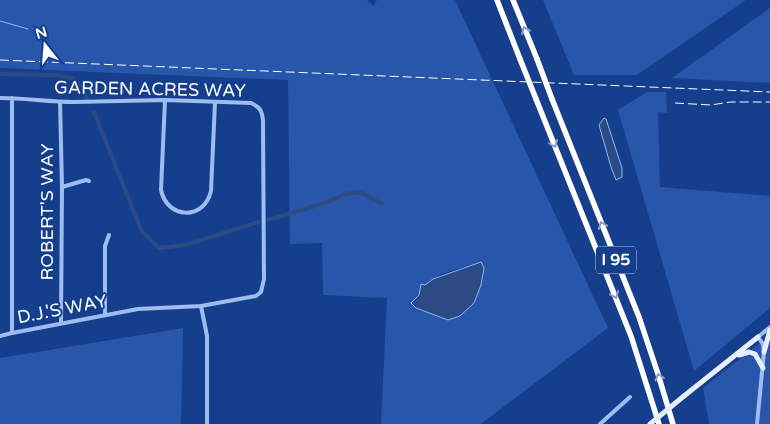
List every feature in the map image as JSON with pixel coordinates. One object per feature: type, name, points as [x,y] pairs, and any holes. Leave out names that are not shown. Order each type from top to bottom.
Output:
[{"type":"highway","name":"I 95","points":[[497,0],[631,336],[659,424]]},
{"type":"highway","name":"I 95","points":[[513,0],[638,317],[658,374],[672,424]]},
{"type":"main road","points":[[764,352],[770,329]]},
{"type":"main road","points":[[650,424],[758,337]]},
{"type":"main road","points":[[722,366],[744,352],[749,352],[756,354],[763,368]]},
{"type":"street","name":"GARDEN ACRES WAY","points":[[0,98],[60,102],[165,100],[251,103],[258,106],[262,111],[264,278],[261,292],[256,296],[201,306]]},
{"type":"street","name":"D.J.'S WAY","points":[[12,98],[12,334],[138,308],[201,306]]},
{"type":"street","points":[[165,100],[163,198],[169,206],[177,211],[187,213],[196,212],[209,200],[211,192],[215,102]]},
{"type":"street","name":"ROBERT'S WAY","points":[[60,102],[62,187],[61,323]]},
{"type":"street","points":[[62,187],[86,180],[90,181]]},
{"type":"street","points":[[105,315],[105,246],[109,235]]},
{"type":"street","points":[[201,306],[207,336],[207,424]]},
{"type":"street","points":[[757,424],[764,352],[763,344],[758,337],[770,329]]},
{"type":"street","points":[[0,336],[12,334]]},
{"type":"street","points":[[600,424],[630,397]]},
{"type":"shaded area","points":[[0,0],[367,0],[373,6],[377,0],[455,0],[608,328],[481,424],[381,424],[387,298],[323,295],[322,243],[290,244],[288,80],[0,68]],"holes":[[[482,263],[460,316],[448,320],[416,308],[411,303],[426,284],[437,276]]]},
{"type":"shaded area","points":[[543,0],[746,0],[637,75],[574,75]]},
{"type":"shaded area","points":[[770,8],[770,83],[672,78]]},
{"type":"shaded area","points":[[647,92],[666,92],[667,113],[658,112],[660,187],[770,196],[770,308],[694,371],[618,110]]},
{"type":"shaded area","points":[[604,118],[606,119],[622,168],[622,177],[616,180],[599,125]]},
{"type":"shaded area","points":[[481,262],[484,268],[481,285],[474,303],[460,316],[448,320],[416,308],[411,303],[419,295],[421,284],[425,285],[433,279]]},
{"type":"shaded area","points":[[183,328],[181,424],[0,424],[0,358]]},
{"type":"shaded area","points":[[770,335],[770,424],[709,424],[703,388]]},
{"type":"waterway","points":[[0,21],[28,29]]},
{"type":"waterway","points":[[0,74],[56,75],[72,78],[77,82],[87,99]]},
{"type":"waterway","points":[[94,112],[142,232],[159,248],[185,245],[259,222]]},
{"type":"waterway","points":[[268,220],[325,203],[345,194],[360,192],[382,204]]},
{"type":"railway","points":[[0,60],[770,92]]},
{"type":"railway","points":[[675,103],[711,105],[730,102],[770,102]]}]
